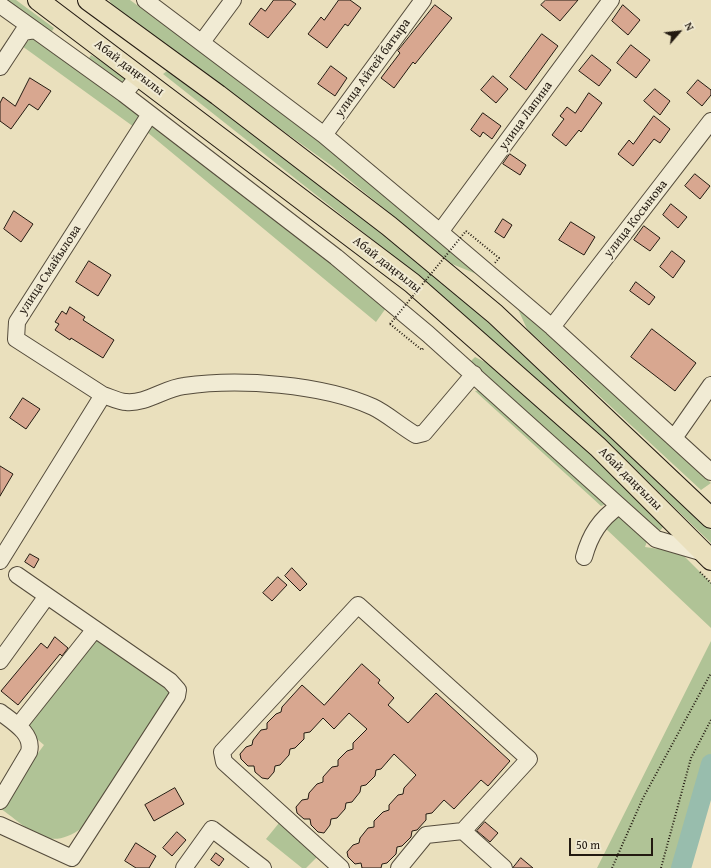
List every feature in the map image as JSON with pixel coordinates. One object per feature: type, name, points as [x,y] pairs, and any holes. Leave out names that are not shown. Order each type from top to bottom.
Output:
[{"type":"main road","name":"Абай даңғылы","points":[[38,0],[412,283],[598,447],[708,556]]},
{"type":"main road","name":"Абай даңғылы","points":[[88,0],[218,95],[389,226],[495,314],[711,518]]},
{"type":"street","points":[[145,0],[324,135],[440,232],[556,322],[674,438],[711,472]]},
{"type":"street","points":[[202,42],[233,0]]},
{"type":"street","name":"улица Айтей батыра","points":[[324,135],[423,0]]},
{"type":"street","name":"улица Лапина","points":[[440,232],[611,0]]},
{"type":"street","points":[[0,5],[124,94],[336,257],[474,374],[656,539],[708,556]]},
{"type":"street","points":[[0,67],[24,32],[35,30]]},
{"type":"street","points":[[124,94],[139,75]]},
{"type":"street","name":"улица Смайылова","points":[[103,395],[16,339],[17,322],[150,114]]},
{"type":"street","name":"улица Косынова","points":[[556,322],[711,121]]},
{"type":"street","points":[[0,561],[103,395],[126,402],[141,401],[163,391],[184,386],[272,383],[348,397],[374,407],[416,435],[424,433],[474,374]]},
{"type":"street","points":[[674,438],[711,385]]},
{"type":"street","points":[[584,557],[590,538],[609,513],[619,506]]},
{"type":"street","points":[[0,825],[72,858],[177,696],[178,690],[170,681],[17,575]]},
{"type":"street","points":[[0,661],[47,596]]},
{"type":"street","points":[[341,868],[224,762],[222,752],[358,605],[529,759],[463,831],[426,835],[399,868]]},
{"type":"street","points":[[18,726],[95,629]]},
{"type":"street","points":[[0,712],[18,726],[28,737],[31,745],[30,752],[0,801]]},
{"type":"street","points":[[184,868],[212,829],[263,868]]},
{"type":"street","points":[[463,831],[504,868]]},
{"type":"path","points":[[422,350],[390,324],[466,231],[499,258]]},
{"type":"path","points":[[612,868],[643,798],[711,673]]},
{"type":"path","points":[[661,868],[691,758],[711,720]]},
{"type":"green space","points":[[3,0],[16,0],[54,28],[50,34]]},
{"type":"green space","points":[[109,0],[130,0],[261,95],[481,272],[479,275],[452,264],[332,166],[116,11]]},
{"type":"green space","points":[[33,37],[138,112],[138,119],[134,127],[22,46]]},
{"type":"green space","points":[[91,55],[122,73],[126,81],[118,83],[88,60]]},
{"type":"green space","points":[[167,71],[290,161],[432,272],[613,435],[711,530],[711,543],[606,441],[425,281],[163,74]]},
{"type":"green space","points":[[157,119],[386,308],[376,322],[147,132]]},
{"type":"green space","points":[[517,307],[593,370],[711,483],[701,490],[527,329]]},
{"type":"green space","points":[[475,357],[501,370],[664,522],[663,527],[659,532],[652,531],[471,361]]},
{"type":"green space","points":[[489,388],[614,501],[601,506],[475,391]]},
{"type":"green space","points":[[628,513],[650,533],[645,547],[680,552],[711,583],[711,628],[604,527],[612,516]]},
{"type":"green space","points":[[98,638],[170,689],[172,694],[83,827],[71,835],[60,838],[40,836],[30,831],[1,809],[1,803],[44,745],[30,733],[27,727],[29,719]]},
{"type":"green space","points":[[711,641],[711,773],[683,868],[597,868]]},
{"type":"green space","points":[[279,823],[318,856],[306,868],[302,868],[266,839]]},
{"type":"building","points":[[274,0],[290,0],[296,4],[268,38],[249,24],[261,8],[265,11]]},
{"type":"building","points":[[339,0],[350,0],[361,8],[348,26],[345,24],[327,48],[308,34],[321,17],[324,20]]},
{"type":"building","points":[[546,0],[578,0],[560,21],[541,5]]},
{"type":"building","points":[[435,5],[452,18],[415,64],[413,62],[394,88],[381,78],[400,53],[398,51]]},
{"type":"building","points":[[623,5],[640,20],[628,35],[612,21]]},
{"type":"building","points":[[542,34],[558,46],[526,90],[510,77]]},
{"type":"building","points":[[631,45],[650,60],[636,78],[617,63]]},
{"type":"building","points":[[592,55],[611,70],[599,86],[579,71]]},
{"type":"building","points":[[331,66],[347,78],[335,96],[318,84]]},
{"type":"building","points":[[493,76],[508,89],[496,103],[481,90]]},
{"type":"building","points":[[30,78],[51,91],[38,110],[29,104],[11,129],[0,121],[0,103],[3,97],[15,106]]},
{"type":"building","points":[[698,80],[711,90],[711,95],[702,106],[687,93]]},
{"type":"building","points":[[655,89],[670,101],[660,115],[644,101]]},
{"type":"building","points":[[589,93],[602,103],[581,132],[579,130],[566,146],[552,135],[564,119],[560,116],[567,107],[575,113]]},
{"type":"building","points":[[483,113],[501,126],[492,139],[483,132],[480,137],[471,130]]},
{"type":"building","points":[[654,116],[670,129],[660,143],[654,139],[633,166],[618,154],[629,140],[633,144]]},
{"type":"building","points":[[510,154],[526,165],[520,175],[503,164]]},
{"type":"building","points":[[695,174],[710,186],[700,199],[685,186]]},
{"type":"building","points":[[671,204],[687,217],[678,228],[663,215]]},
{"type":"building","points":[[14,211],[33,224],[21,242],[4,229]]},
{"type":"building","points":[[503,219],[512,225],[504,238],[495,232]]},
{"type":"building","points":[[571,222],[595,237],[584,255],[559,240]]},
{"type":"building","points":[[644,226],[660,238],[650,251],[634,240]]},
{"type":"building","points":[[672,251],[685,261],[673,278],[660,267]]},
{"type":"building","points":[[89,261],[111,275],[98,296],[76,282]]},
{"type":"building","points":[[636,282],[655,297],[649,305],[630,291]]},
{"type":"building","points":[[70,307],[85,317],[83,320],[114,340],[103,358],[55,330],[59,324],[55,322],[62,311],[66,314]]},
{"type":"building","points":[[652,329],[696,363],[675,391],[631,357]]},
{"type":"building","points":[[23,398],[40,409],[26,429],[10,418]]},
{"type":"building","points":[[0,466],[13,474],[0,496]]},
{"type":"building","points":[[30,554],[39,559],[34,568],[25,562]]},
{"type":"building","points":[[292,568],[307,584],[300,591],[285,576]]},
{"type":"building","points":[[278,577],[287,585],[272,601],[263,593]]},
{"type":"building","points":[[55,637],[68,648],[62,656],[60,654],[18,705],[1,691],[41,643],[47,648]]},
{"type":"building","points":[[362,664],[380,680],[378,683],[394,698],[388,705],[408,723],[436,693],[510,761],[488,786],[481,780],[454,809],[444,800],[432,813],[426,814],[426,820],[417,830],[412,831],[411,837],[402,846],[397,847],[396,854],[387,863],[382,864],[381,868],[362,868],[361,863],[355,864],[348,857],[347,852],[353,845],[359,843],[360,838],[368,828],[374,827],[374,821],[383,812],[389,810],[389,805],[398,795],[403,794],[404,788],[416,775],[394,754],[381,769],[376,770],[375,776],[366,785],[361,786],[360,792],[352,802],[346,803],[345,809],[337,818],[331,819],[330,825],[324,833],[318,832],[311,825],[310,819],[304,819],[297,813],[296,807],[302,800],[308,799],[309,793],[317,784],[323,782],[323,777],[332,767],[338,766],[338,760],[347,751],[353,749],[353,743],[367,729],[349,713],[334,729],[323,718],[310,732],[304,733],[304,739],[295,748],[290,749],[289,755],[280,765],[275,766],[274,772],[268,779],[262,778],[255,772],[254,766],[248,766],[241,759],[240,754],[246,747],[252,745],[253,740],[261,730],[267,729],[267,723],[276,714],[281,712],[282,707],[302,685],[324,705]]},
{"type":"building","points":[[175,788],[184,804],[154,821],[145,805]]},
{"type":"building","points":[[485,822],[498,833],[490,842],[477,831]]},
{"type":"building","points":[[177,832],[186,840],[172,856],[163,848]]},
{"type":"building","points":[[136,843],[156,856],[149,868],[136,868],[125,861]]},
{"type":"building","points":[[216,853],[224,859],[219,866],[211,860]]},
{"type":"building","points":[[521,858],[533,868],[513,868]]},
{"type":"waterway","points":[[681,868],[711,764]]}]
